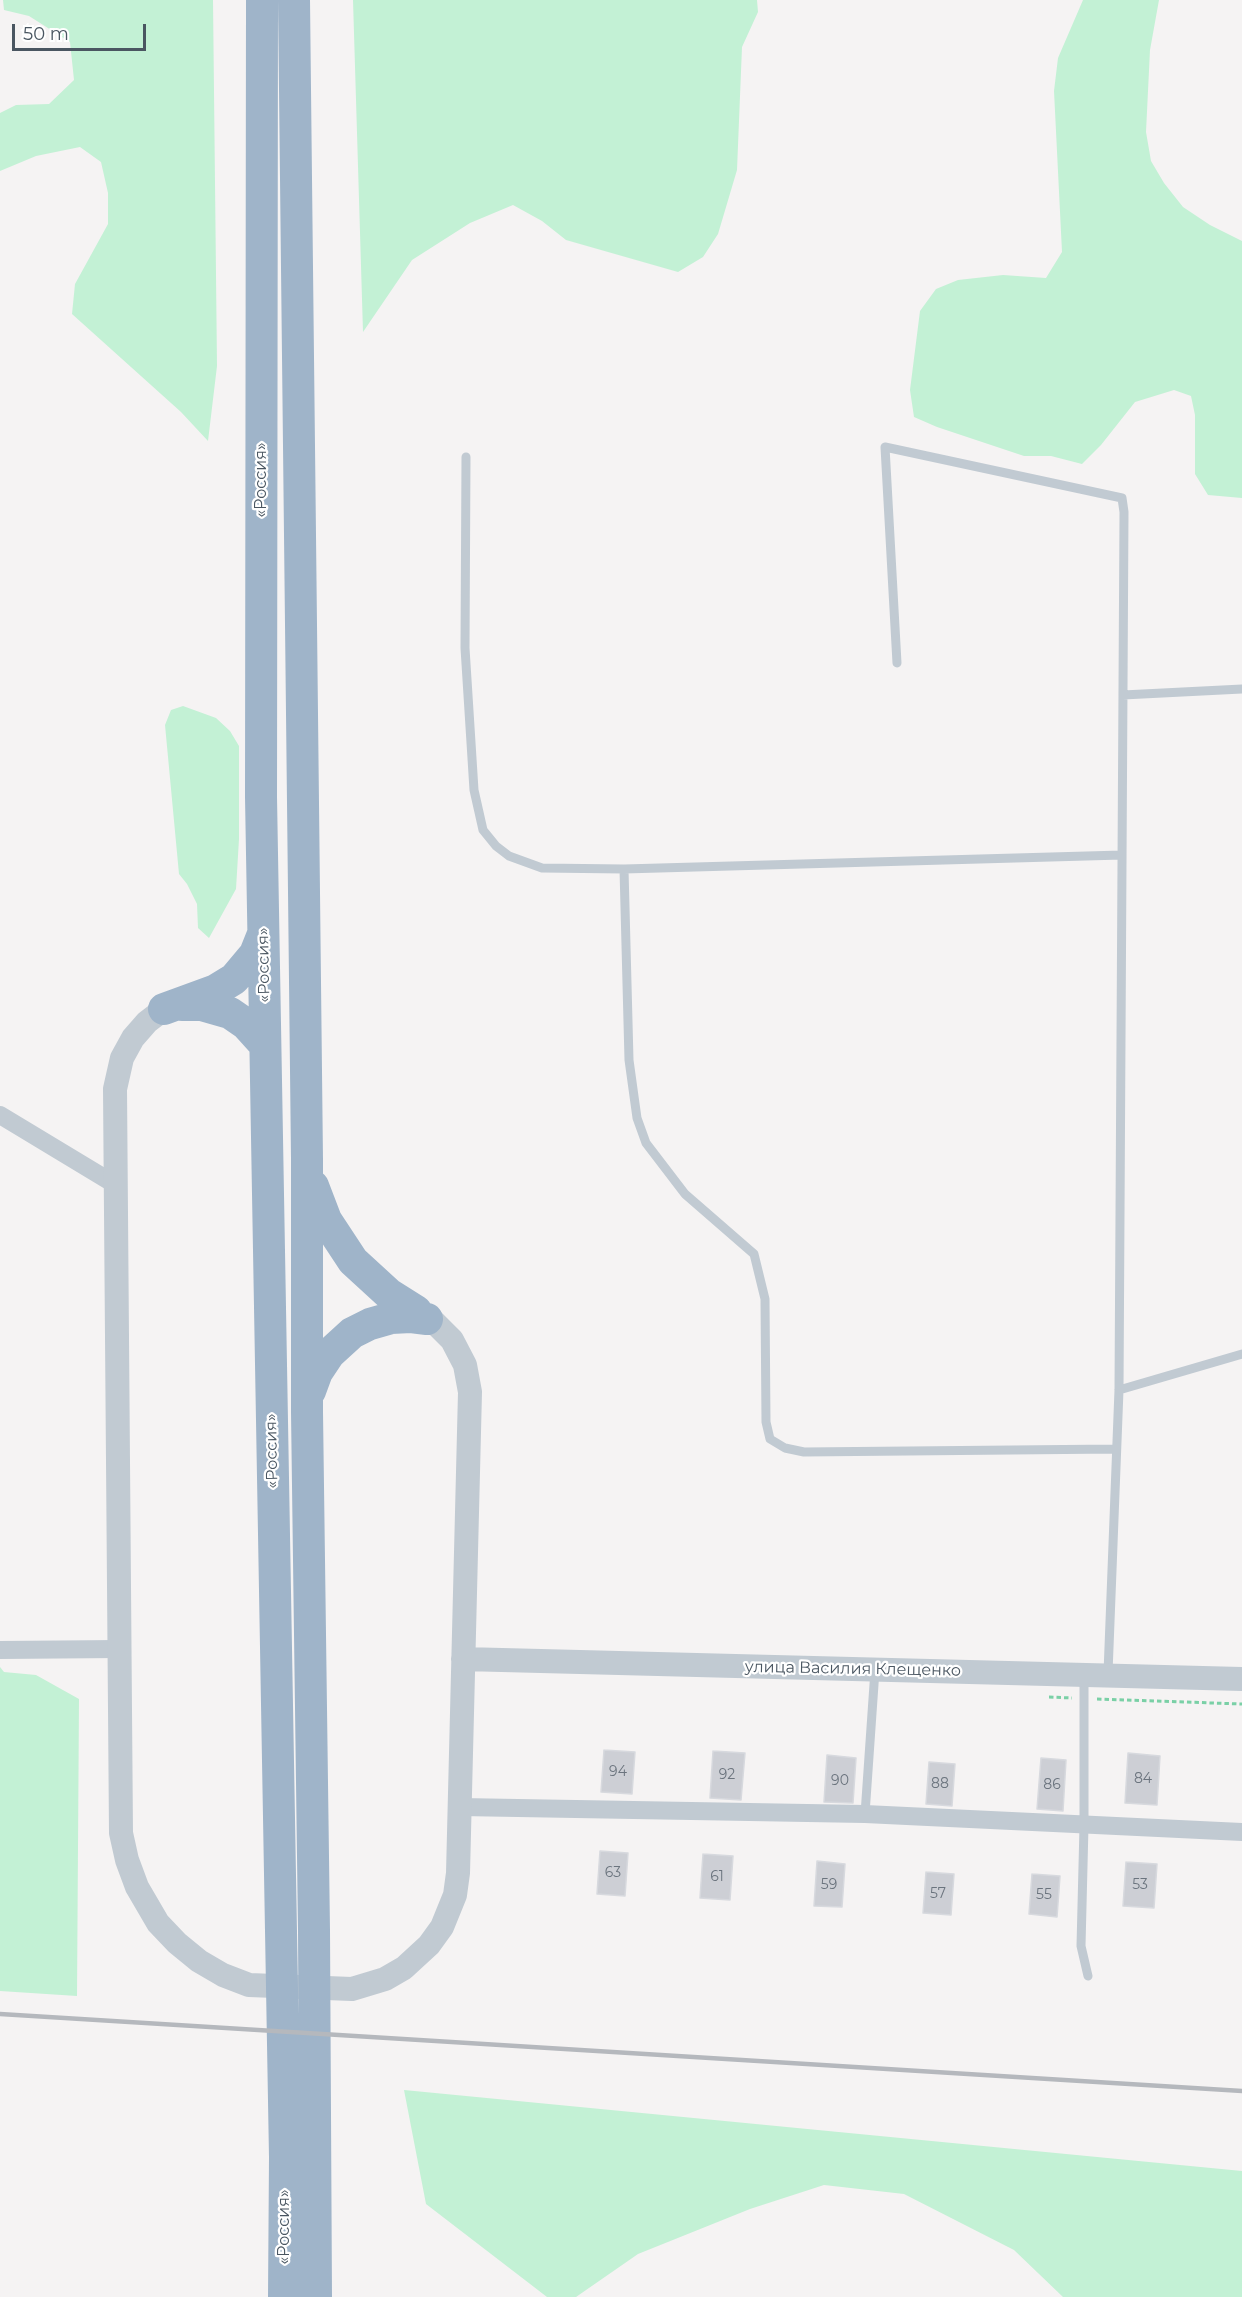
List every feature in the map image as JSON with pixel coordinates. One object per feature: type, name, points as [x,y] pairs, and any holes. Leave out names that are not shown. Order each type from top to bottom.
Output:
[{"type":"highway","name":"«Россия»","points":[[262,0],[261,797],[285,2157],[284,2297]]},
{"type":"highway","points":[[294,0],[307,1158],[307,1412]]},
{"type":"highway","points":[[164,1009],[216,990],[234,978],[249,963],[263,933]]},
{"type":"highway","points":[[164,1009],[192,1004],[221,1010],[246,1024],[265,1045]]},
{"type":"highway","points":[[307,1158],[320,1206],[343,1248],[376,1284],[424,1316]]},
{"type":"highway","points":[[307,1412],[310,1392],[322,1363],[352,1333],[370,1324],[391,1318],[424,1316]]},
{"type":"highway","name":"«Россия»","points":[[307,1412],[317,2162],[316,2297]]},
{"type":"street","points":[[164,1009],[147,1022],[133,1038],[119,1068],[115,1089],[120,1819],[127,1860],[143,1899],[167,1933],[199,1961],[230,1978],[249,1985],[352,1989],[374,1983],[404,1968],[429,1945],[442,1927],[452,1906],[458,1873],[470,1392],[460,1352],[452,1340],[424,1316]]},
{"type":"street","points":[[0,1115],[117,1185]]},
{"type":"street","points":[[0,1650],[119,1649]]},
{"type":"street","name":"улица Василия Клещенко","points":[[464,1659],[1242,1679]]},
{"type":"street","points":[[460,1807],[865,1814],[1242,1832]]},
{"type":"lane","points":[[897,663],[885,447],[1122,498],[1124,512],[1119,1390],[1084,1826],[1081,1946],[1088,1976]]},
{"type":"lane","points":[[466,457],[465,648],[474,790],[483,830],[496,846],[509,856],[542,868],[624,869],[1122,855]]},
{"type":"lane","points":[[1123,695],[1242,689]]},
{"type":"lane","points":[[624,869],[629,1060],[637,1118],[646,1143],[685,1194],[754,1254],[765,1299],[766,1422],[770,1439],[785,1448],[804,1452],[1116,1449]]},
{"type":"lane","points":[[1119,1390],[1242,1354]]},
{"type":"lane","points":[[865,1814],[875,1670]]},
{"type":"green space","points":[[3,0],[213,0],[217,366],[208,441],[181,412],[72,314],[75,284],[108,224],[108,193],[101,162],[80,147],[36,156],[0,171],[0,113],[16,105],[49,104],[74,80],[70,42],[29,16],[4,10]]},
{"type":"green space","points":[[353,0],[757,0],[758,12],[742,47],[737,170],[718,234],[703,257],[678,272],[566,240],[542,221],[513,205],[470,223],[412,260],[363,332]]},
{"type":"green space","points":[[1083,0],[1159,0],[1150,50],[1146,132],[1151,161],[1164,183],[1183,207],[1210,225],[1242,241],[1242,498],[1208,495],[1195,474],[1195,415],[1191,396],[1174,390],[1135,402],[1101,445],[1082,464],[1051,456],[1024,456],[914,417],[910,390],[920,311],[936,289],[958,280],[1003,275],[1046,278],[1062,252],[1054,91],[1058,58]]},
{"type":"green space","points":[[183,706],[216,718],[230,731],[239,746],[239,839],[236,889],[209,938],[198,928],[197,904],[179,874],[165,725],[171,710]]},
{"type":"green space","points":[[0,1667],[4,1672],[36,1675],[79,1699],[77,1996],[0,1991]]},
{"type":"green space","points":[[404,2090],[1242,2171],[1242,2297],[1063,2297],[1014,2250],[904,2194],[824,2185],[750,2209],[638,2254],[576,2297],[547,2297],[426,2204]]},
{"type":"building","points":[[604,1750],[635,1752],[632,1794],[601,1792]]},
{"type":"building","points":[[713,1751],[745,1753],[741,1800],[710,1798]]},
{"type":"building","points":[[1128,1753],[1160,1756],[1157,1805],[1125,1803]]},
{"type":"building","points":[[827,1755],[856,1758],[853,1803],[824,1802]]},
{"type":"building","points":[[1041,1758],[1066,1760],[1063,1811],[1037,1809]]},
{"type":"building","points":[[929,1762],[955,1764],[952,1806],[926,1804]]},
{"type":"building","points":[[600,1851],[628,1853],[625,1896],[597,1894]]},
{"type":"building","points":[[703,1854],[733,1856],[730,1900],[700,1898]]},
{"type":"building","points":[[817,1861],[845,1864],[842,1907],[814,1906]]},
{"type":"building","points":[[1126,1862],[1157,1864],[1154,1908],[1123,1906]]},
{"type":"building","points":[[926,1872],[954,1874],[951,1915],[923,1913]]},
{"type":"building","points":[[1032,1874],[1060,1876],[1057,1917],[1029,1914]]},
{"type":"railway","points":[[0,2014],[1242,2091]]}]
